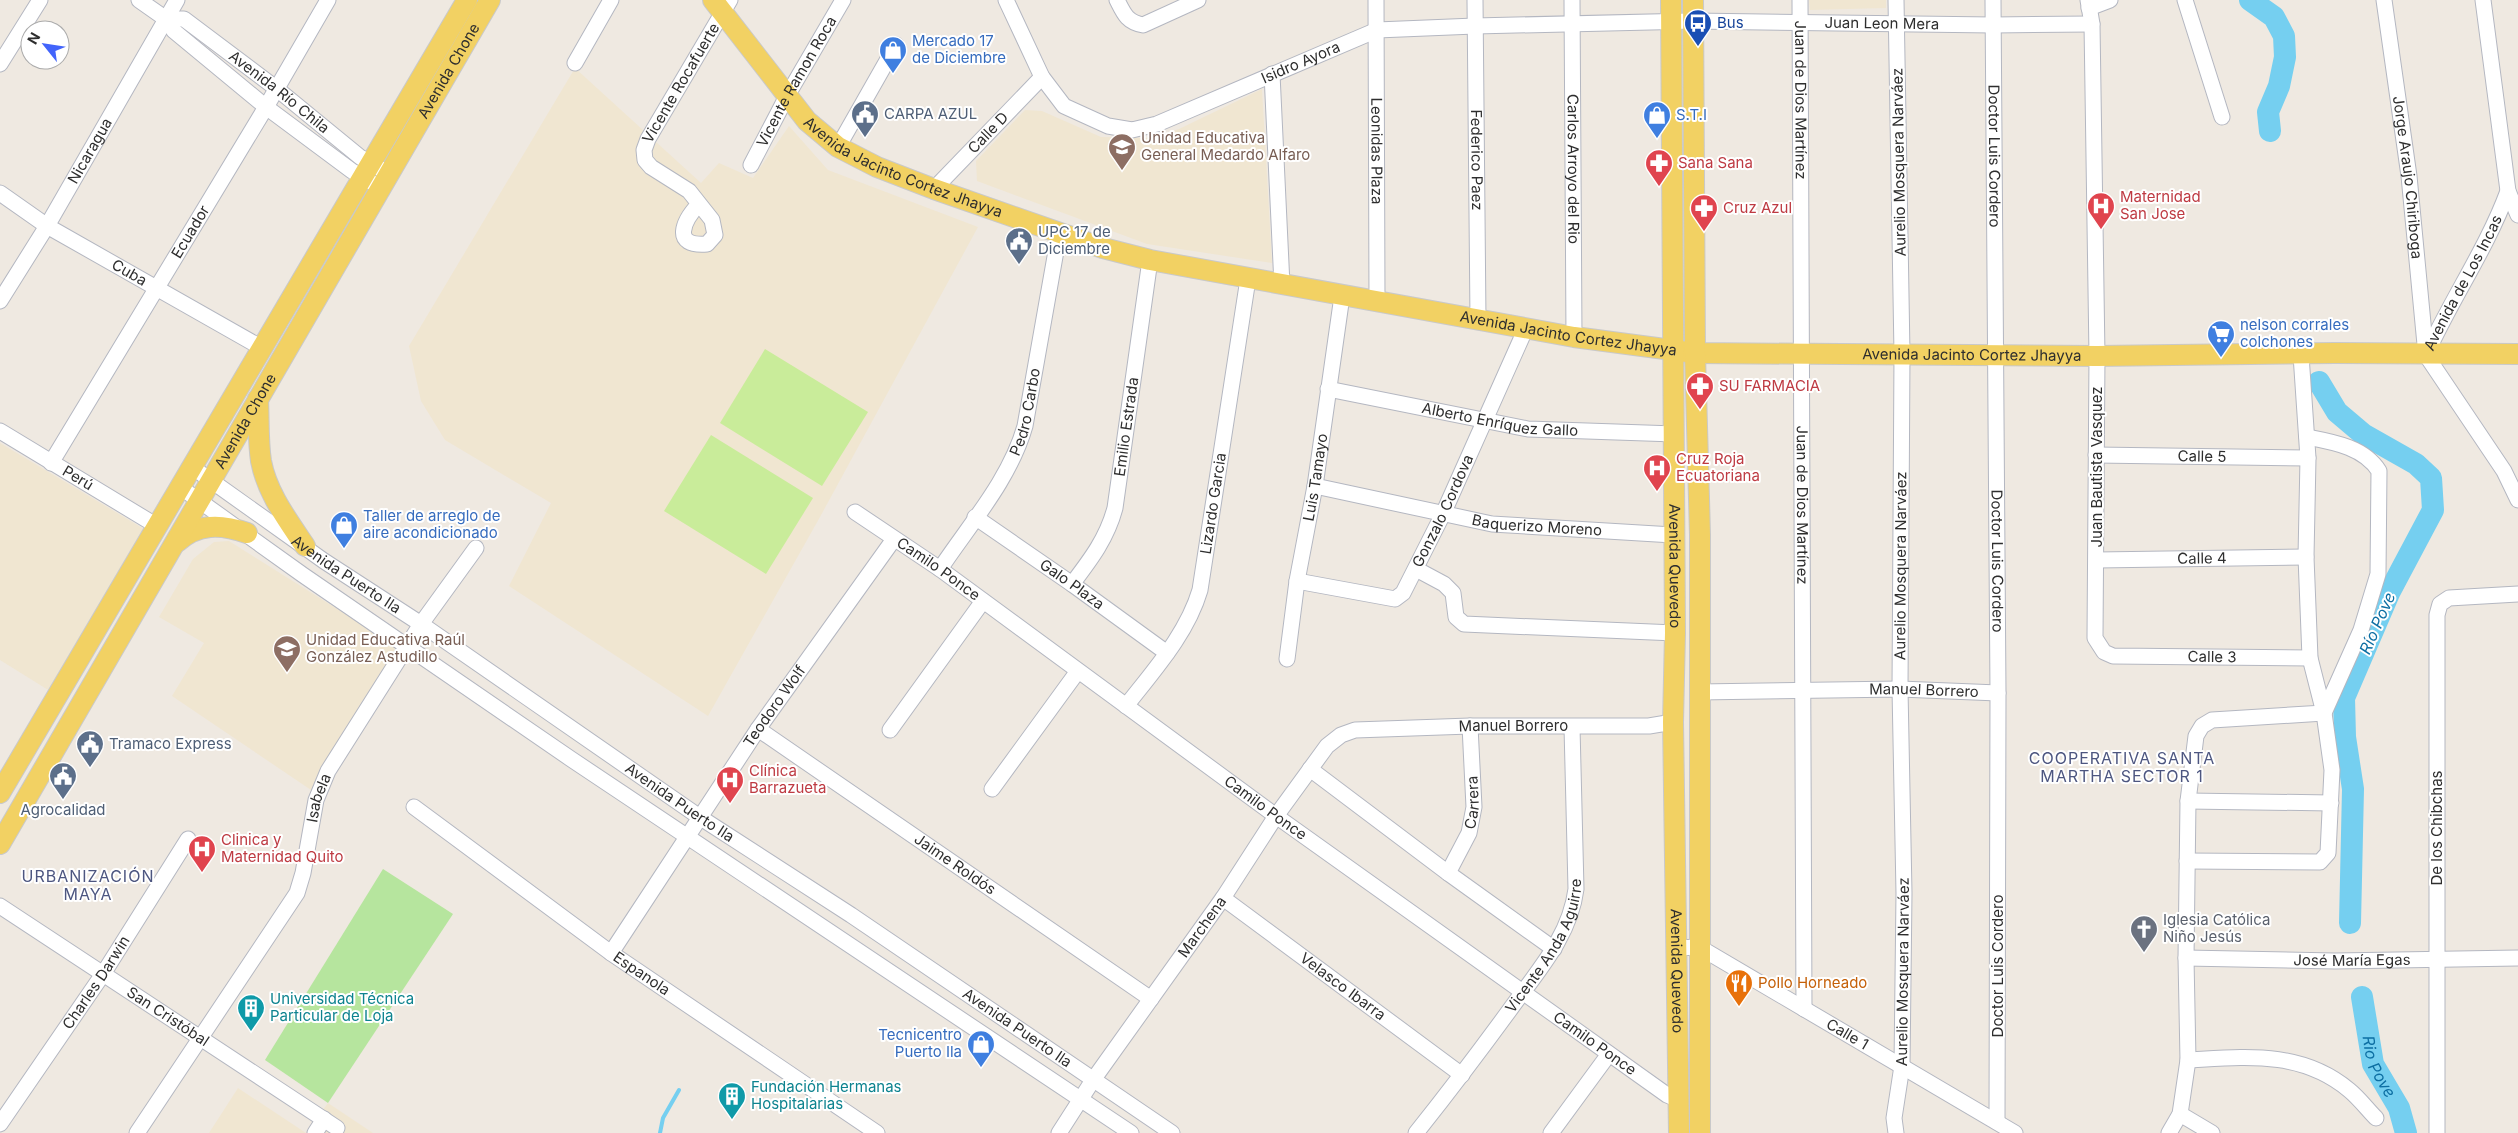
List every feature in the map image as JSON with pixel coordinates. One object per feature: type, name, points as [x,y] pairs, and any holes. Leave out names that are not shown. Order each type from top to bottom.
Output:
[{"type":"main road","name":"Avenida Chone","points":[[0,793],[467,0]]},
{"type":"main road","name":"Avenida Chone","points":[[0,844],[490,0]]},
{"type":"main road","name":"Avenida Quevedo","points":[[1671,0],[1674,722],[1679,1133]]},
{"type":"main road","name":"Avenida Quevedo","points":[[1693,0],[1696,353],[1699,456],[1700,1133]]},
{"type":"main road","name":"Avenida Jacinto Cortez Jhayya","points":[[722,4],[806,121],[838,147],[877,167],[934,189],[1059,234],[1150,260],[1574,337],[1696,353],[2097,356],[2335,353],[2426,355],[2518,354]]},
{"type":"main road","points":[[258,399],[261,460],[265,476],[274,497],[305,546]]},
{"type":"main road","points":[[172,547],[186,534],[209,526],[230,527],[247,533]]},
{"type":"street","points":[[0,64],[40,0]]},
{"type":"street","name":"Avenida Río Chila","points":[[139,0],[166,19],[174,31],[266,107],[385,181]]},
{"type":"street","name":"Nicaragua","points":[[0,301],[47,226],[177,0]]},
{"type":"street","name":"Ecuador","points":[[51,462],[277,89],[328,0]]},
{"type":"street","points":[[575,63],[611,0]]},
{"type":"street","name":"Vicente Ramon Roca","points":[[751,165],[787,96],[843,0]]},
{"type":"street","name":"Isidro Ayora","points":[[1006,0],[1042,77],[1064,106],[1108,126],[1132,130],[1157,124],[1376,30],[1671,22]]},
{"type":"street","points":[[1117,0],[1126,18],[1133,23],[1143,25],[1198,0]]},
{"type":"street","name":"Leonidas Plaza","points":[[1376,0],[1377,302]]},
{"type":"street","name":"Federico Paez","points":[[1475,0],[1478,320]]},
{"type":"street","name":"Carlos Arroyo del Rio","points":[[1572,0],[1574,337]]},
{"type":"street","name":"Juan de Dios Martínez","points":[[1800,0],[1804,1009]]},
{"type":"street","name":"Aurelio Mosquera Narváez","points":[[1896,0],[1902,354],[1900,689],[1904,893],[1902,1066],[1894,1118],[1896,1133]]},
{"type":"street","name":"Doctor Luis Cordero","points":[[1993,0],[1998,693],[1997,1122]]},
{"type":"street","points":[[2089,4],[2110,0]]},
{"type":"street","points":[[2184,0],[2222,117]]},
{"type":"street","name":"Jorge Araujo Chiriboga","points":[[2384,0],[2409,176],[2426,355]]},
{"type":"street","name":"Avenida de Los Incas","points":[[2483,0],[2508,191],[2518,216]]},
{"type":"street","name":"Vicente Rocafuerte","points":[[699,204],[689,191],[651,167],[645,160],[644,150],[648,139],[722,4]]},
{"type":"street","name":"Juan Bautista Vasquez","points":[[2089,4],[2092,24],[2097,356],[2095,638],[2104,652],[2113,656]]},
{"type":"street","name":"Avenida Río Chila","points":[[166,19],[184,19],[277,89],[360,157],[367,170]]},
{"type":"street","name":"Juan Leon Mera","points":[[1671,22],[2092,24]]},
{"type":"street","points":[[838,147],[896,45]]},
{"type":"street","points":[[1272,74],[1282,285]]},
{"type":"street","name":"Calle D","points":[[934,189],[1042,77]]},
{"type":"street","name":"Avenida de Los Incas","points":[[2508,191],[2482,248],[2445,312],[2426,355],[2504,471],[2518,500]]},
{"type":"street","name":"Cuba","points":[[0,193],[47,226],[262,348]]},
{"type":"street","name":"Pedro Carbo","points":[[940,569],[1010,467],[1019,448],[1026,426],[1059,234]]},
{"type":"street","name":"Emilio Estrada","points":[[1072,584],[1100,546],[1110,527],[1115,508],[1150,260]]},
{"type":"street","name":"Lizardo Garcia","points":[[1126,706],[1167,653],[1190,617],[1200,590],[1248,279]]},
{"type":"street","name":"Luis Tamayo","points":[[1287,659],[1297,581],[1315,486],[1342,296]]},
{"type":"street","name":"Gonzalo Cordova","points":[[1297,581],[1395,599],[1403,593],[1443,514],[1526,328]]},
{"type":"street","points":[[2187,862],[2320,862],[2328,853],[2332,770],[2324,714],[2310,658],[2306,557],[2308,458],[2305,354]]},
{"type":"street","name":"Alberto Enríquez Gallo","points":[[1328,389],[1486,419],[1528,429],[1674,434]]},
{"type":"street","name":"Perú","points":[[0,431],[157,526]]},
{"type":"street","points":[[2307,437],[2328,441],[2366,455],[2379,471],[2381,483],[2378,574],[2361,630],[2340,682],[2324,714]]},
{"type":"street","name":"Calle 5","points":[[2096,455],[2308,458]]},
{"type":"street","name":"Avenida Puerto Ila","points":[[192,467],[324,561],[420,624],[701,818],[851,915],[1172,1133]]},
{"type":"street","name":"Baquerizo Moreno","points":[[1315,486],[1492,524],[1673,535]]},
{"type":"street","name":"Avenida Puerto Ila","points":[[180,487],[247,533],[303,575],[571,759],[688,835],[1080,1101],[1131,1133]]},
{"type":"street","name":"Camilo Ponce","points":[[855,512],[940,569],[1276,816],[1522,992],[1667,1095],[1679,1100]]},
{"type":"street","name":"Galo Plaza","points":[[975,517],[1167,653]]},
{"type":"street","name":"Teodoro Wolf","points":[[611,953],[758,730],[894,539]]},
{"type":"street","name":"Isabela","points":[[137,1133],[297,893],[303,873],[316,800],[328,771],[420,624],[476,548]]},
{"type":"street","name":"Calle 4","points":[[2097,560],[2306,557]]},
{"type":"street","points":[[1416,569],[1450,589],[1455,598],[1456,617],[1464,624],[1675,633]]},
{"type":"street","name":"De los Chibchas","points":[[2437,1133],[2437,615],[2440,604],[2449,598],[2518,594]]},
{"type":"street","points":[[890,730],[983,601]]},
{"type":"street","name":"Calle 3","points":[[2113,656],[2310,658]]},
{"type":"street","points":[[992,789],[1078,671]]},
{"type":"street","name":"Manuel Borrero","points":[[1699,692],[1802,692],[1900,689],[1998,693]]},
{"type":"street","points":[[2168,1133],[2180,1114],[2188,1060],[2186,958],[2188,801],[2196,736],[2202,726],[2212,720],[2324,714]]},
{"type":"street","name":"Manuel Borrero","points":[[1355,730],[1470,726],[1649,726],[1674,722]]},
{"type":"street","name":"Carrera","points":[[1448,874],[1469,834],[1474,807],[1470,726]]},
{"type":"street","name":"Vicente Anda Aguirre","points":[[1416,1133],[1462,1076],[1554,949],[1573,910],[1576,889],[1572,727]]},
{"type":"street","name":"Jaime Roldós","points":[[758,730],[1150,999]]},
{"type":"street","name":"Marchena","points":[[1059,1133],[1093,1080],[1223,898],[1276,816],[1310,769],[1327,746],[1341,735],[1355,730]]},
{"type":"street","points":[[1310,769],[1448,874],[1554,949]]},
{"type":"street","points":[[2188,801],[2331,803]]},
{"type":"street","name":"Espanola","points":[[414,806],[611,953],[877,1133]]},
{"type":"street","name":"Charles Darwin","points":[[0,1124],[103,974],[188,839]]},
{"type":"street","name":"Velasco Ibarra","points":[[1223,898],[1462,1076]]},
{"type":"street","name":"San Cristóbal","points":[[0,906],[331,1124],[315,1133]]},
{"type":"street","points":[[1676,948],[1699,947]]},
{"type":"street","name":"Calle 1","points":[[1699,947],[2015,1133]]},
{"type":"street","name":"José María Egas","points":[[2186,958],[2378,961],[2518,958]]},
{"type":"street","points":[[1551,1133],[1609,1054]]},
{"type":"street","points":[[2188,1060],[2258,1056],[2302,1064],[2330,1076],[2350,1090],[2376,1118]]},
{"type":"street","points":[[2180,1114],[2212,1133]]},
{"type":"shaded area","points":[[1809,0],[1886,0],[1886,8],[1810,10]]},
{"type":"shaded area","points":[[575,68],[701,183],[719,163],[753,178],[789,126],[828,170],[978,227],[820,517],[708,716],[509,586],[551,503],[445,440],[421,401],[409,346]]},
{"type":"shaded area","name":"Unidad Educativa General Medardo Alfaro","points":[[1262,89],[1272,263],[1147,244],[977,181],[976,161],[1025,110],[1042,111],[1101,137],[1151,138],[1179,129]]},
{"type":"shaded area","points":[[0,443],[149,532],[53,693],[0,660]]},
{"type":"shaded area","name":"Unidad Educativa Raúl González Astudillo","points":[[229,541],[401,649],[314,792],[172,696],[204,643],[159,617],[193,559],[214,542]]},
{"type":"shaded area","points":[[238,1088],[306,1133],[209,1133]]},
{"type":"shaded area","points":[[328,1103],[373,1133],[306,1133]]},
{"type":"green space","points":[[765,349],[868,412],[822,486],[720,423]]},
{"type":"green space","points":[[711,435],[813,498],[766,574],[664,511]]},
{"type":"green space","points":[[383,869],[453,914],[328,1103],[265,1060]]},
{"type":"waterway","name":"Río Pove","points":[[2250,0],[2274,17],[2284,36],[2285,57],[2279,86],[2268,112],[2270,131]]},
{"type":"waterway","name":"Río Pove","points":[[2319,382],[2337,412],[2363,434],[2416,464],[2431,478],[2433,510],[2390,591],[2344,698],[2345,737],[2353,789],[2350,923]]},
{"type":"waterway","name":"Rio Pove","points":[[2362,997],[2373,1064],[2399,1108],[2406,1133]]},
{"type":"waterway","points":[[660,1133],[663,1118],[679,1090]]},
{"type":"place","name":"Bus","points":[[1698,47]]},
{"type":"place","name":"Mercado 17 de Diciembre","points":[[893,74]]},
{"type":"place","name":"CARPA AZUL","points":[[865,138]]},
{"type":"place","name":"S.T.I","points":[[1657,139]]},
{"type":"place","name":"Unidad Educativa General Medardo Alfaro","points":[[1122,171]]},
{"type":"place","name":"Sana Sana","points":[[1659,187]]},
{"type":"place","name":"Maternidad San Jose","points":[[2101,230]]},
{"type":"place","name":"Cruz Azul","points":[[1704,232]]},
{"type":"place","name":"UPC 17 de Diciembre","points":[[1019,265]]},
{"type":"place","name":"nelson corrales colchones","points":[[2221,358]]},
{"type":"place","name":"SU FARMACIA","points":[[1700,410]]},
{"type":"place","name":"Cruz Roja Ecuatoriana","points":[[1657,492]]},
{"type":"place","name":"Taller de arreglo de aire acondicionado","points":[[344,549]]},
{"type":"place","name":"Unidad Educativa Raúl González Astudillo","points":[[287,673]]},
{"type":"place","name":"Tramaco Express","points":[[90,768]]},
{"type":"place","name":"Agrocalidad","points":[[63,800]]},
{"type":"place","name":"Clínica Barrazueta","points":[[730,804]]},
{"type":"place","name":"Clinica y Maternidad Quito","points":[[202,873]]},
{"type":"place","name":"Iglesia Católica Niño Jesús","points":[[2144,953]]},
{"type":"place","name":"Pollo Horneado","points":[[1739,1007]]},
{"type":"place","name":"Universidad Técnica Particular de Loja","points":[[251,1032]]},
{"type":"place","name":"Tecnicentro Puerto Ila","points":[[981,1068]]},
{"type":"place","name":"Fundación Hermanas Hospitalarias","points":[[732,1120]]},
{"type":"district","name":"COOPERATIVA SANTA MARTHA SECTOR 1","points":[[2122,767]]},
{"type":"district","name":"URBANIZACIÓN MAYA","points":[[88,885]]}]
